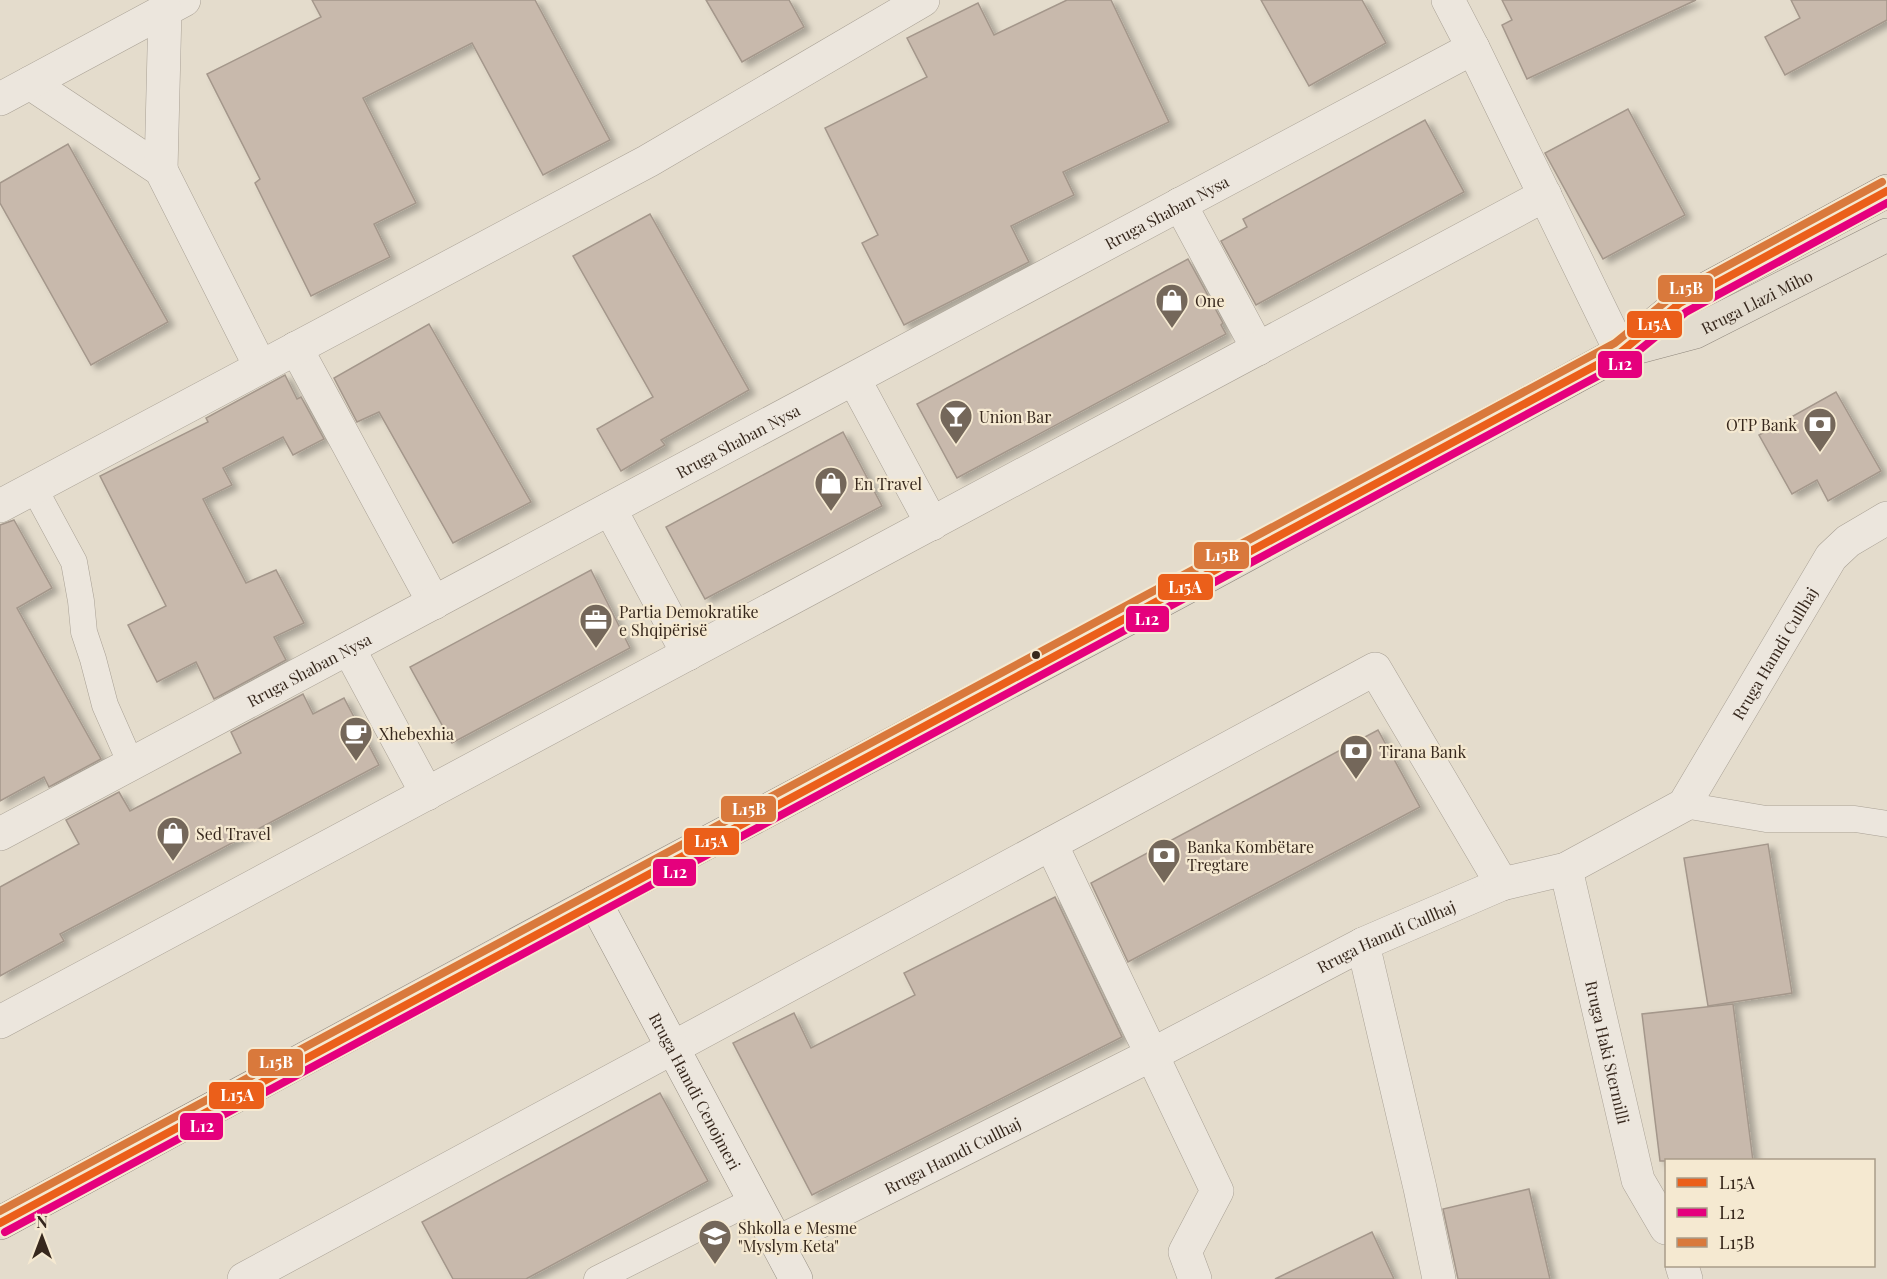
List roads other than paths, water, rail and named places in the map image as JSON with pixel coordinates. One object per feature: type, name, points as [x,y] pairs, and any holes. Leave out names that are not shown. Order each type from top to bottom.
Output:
[{"type":"main road","name":"Rruga Llazi Miho","points":[[0,1222],[1178,592],[1621,352],[1680,303],[1887,191]]},
{"type":"main road","name":"Rruga Llazi Miho","points":[[1621,352],[1695,332],[1887,235]]},
{"type":"street","points":[[0,506],[648,161],[922,0]]},
{"type":"street","points":[[1448,0],[1621,352]]},
{"type":"street","points":[[0,99],[175,5]]},
{"type":"street","points":[[161,170],[175,5]]},
{"type":"street","name":"Rruga Shaban Nysa","points":[[0,834],[1473,48]]},
{"type":"street","points":[[30,83],[161,170],[260,366]]},
{"type":"street","points":[[0,1022],[1545,195]]},
{"type":"street","points":[[1180,204],[1258,349]]},
{"type":"street","points":[[296,348],[434,603]]},
{"type":"street","points":[[854,379],[932,524]]},
{"type":"street","points":[[610,509],[688,654]]},
{"type":"street","name":"Rruga Hamdi Cullhaj","points":[[777,1243],[1153,1054],[1362,944],[1502,884],[1566,869],[1684,805],[1831,557],[1848,541],[1887,518]]},
{"type":"street","points":[[349,649],[427,794]]},
{"type":"street","points":[[244,1279],[1375,669],[1502,884]]},
{"type":"street","points":[[1051,844],[1217,1191],[1185,1252],[1195,1279]]},
{"type":"street","name":"Rruga Haki Stermilli","points":[[1566,869],[1638,1180],[1665,1226]]},
{"type":"street","name":"Rruga Hamdi Cenojmeri","points":[[595,902],[796,1279]]},
{"type":"street","points":[[1362,944],[1420,1188],[1439,1279]]},
{"type":"lane","points":[[34,488],[74,562],[84,632],[105,705],[131,764]]},
{"type":"lane","points":[[1684,805],[1766,819],[1856,819],[1887,824]]},
{"type":"lane","points":[[597,1279],[754,1200]]},
{"type":"place","name":"One","points":[[1172,329]]},
{"type":"place","name":"Union Bar","points":[[956,445]]},
{"type":"place","name":"OTP Bank","points":[[1820,453]]},
{"type":"place","name":"En Travel","points":[[831,512]]},
{"type":"place","name":"Partia Demokratike e Shqipërisë","points":[[596,649]]},
{"type":"place","name":"Xhebexhia","points":[[356,762]]},
{"type":"place","name":"Tirana Bank","points":[[1356,780]]},
{"type":"place","name":"Sed Travel","points":[[173,862]]},
{"type":"place","name":"Banka Kombëtare Tregtare","points":[[1164,884]]},
{"type":"place","name":"Shkolla e Mesme \"Myslym Keta\"","points":[[715,1265]]}]
